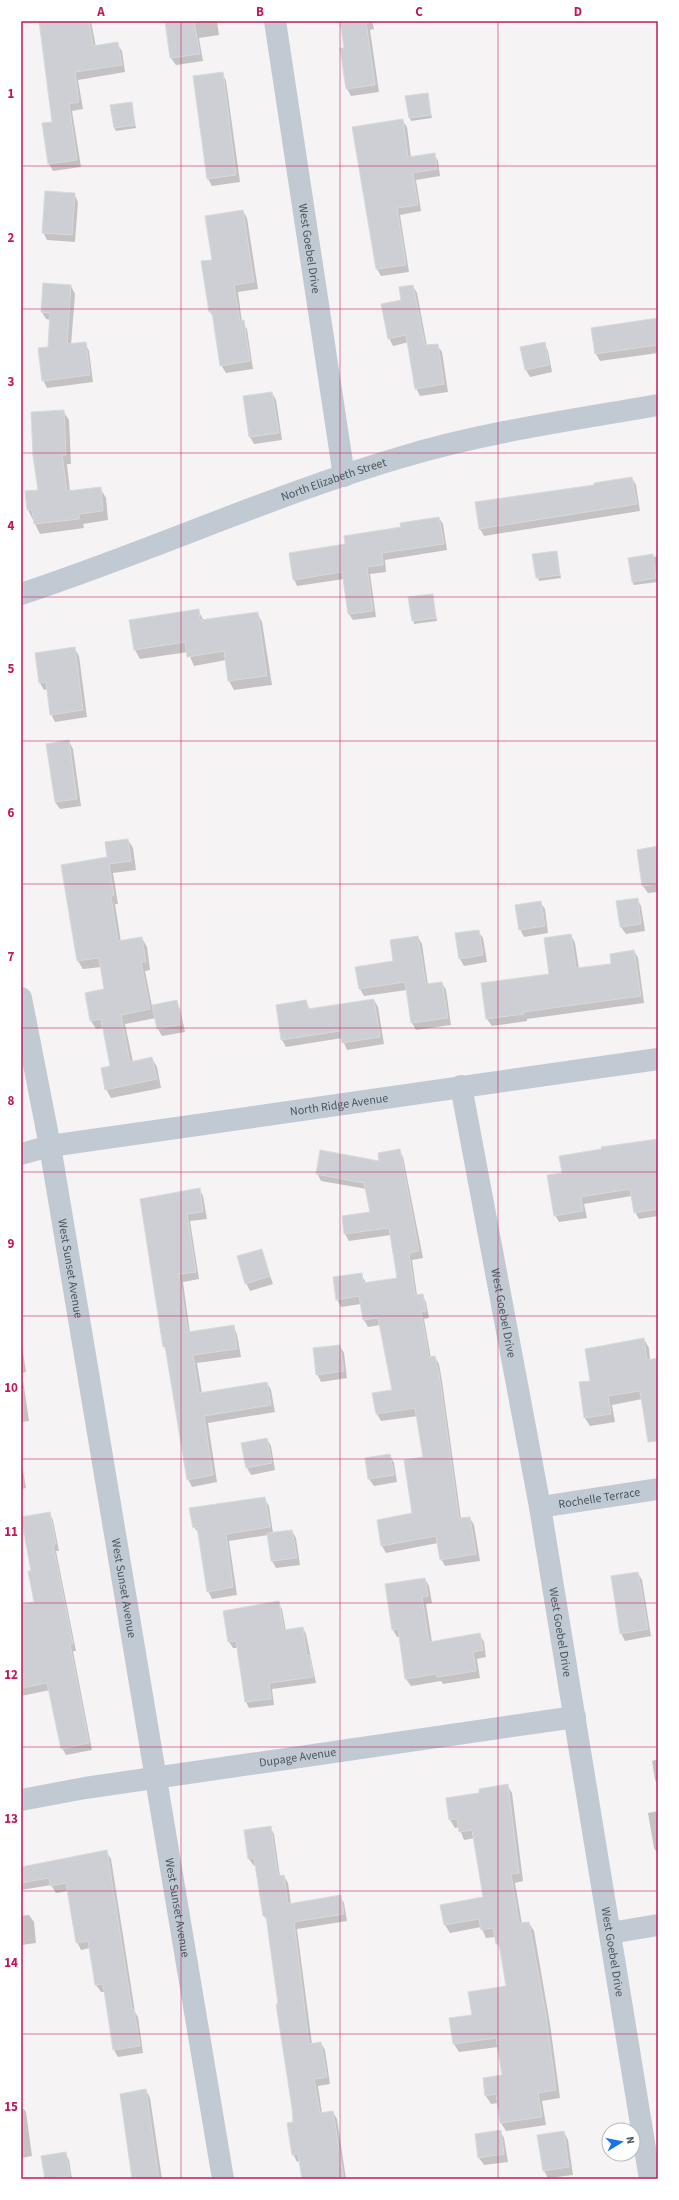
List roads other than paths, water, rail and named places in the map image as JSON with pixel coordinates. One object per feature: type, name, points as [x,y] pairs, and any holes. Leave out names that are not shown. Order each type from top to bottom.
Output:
[{"type":"street","name":"West Goebel Drive","points":[[275,21],[344,476]]},
{"type":"street","name":"North Elizabeth Street","points":[[21,594],[344,476],[403,456],[515,429],[658,405]]},
{"type":"street","name":"West Sunset Avenue","points":[[21,998],[50,1146],[223,2179]]},
{"type":"street","name":"North Ridge Avenue","points":[[21,1154],[50,1146],[658,1059]]},
{"type":"street","name":"West Goebel Drive","points":[[462,1086],[540,1507],[650,2179]]},
{"type":"street","name":"Rochelle Terrace","points":[[540,1507],[658,1489]]},
{"type":"street","name":"Dupage Avenue","points":[[21,1800],[85,1788],[574,1717]]},
{"type":"street","points":[[610,1933],[658,1925]]}]
